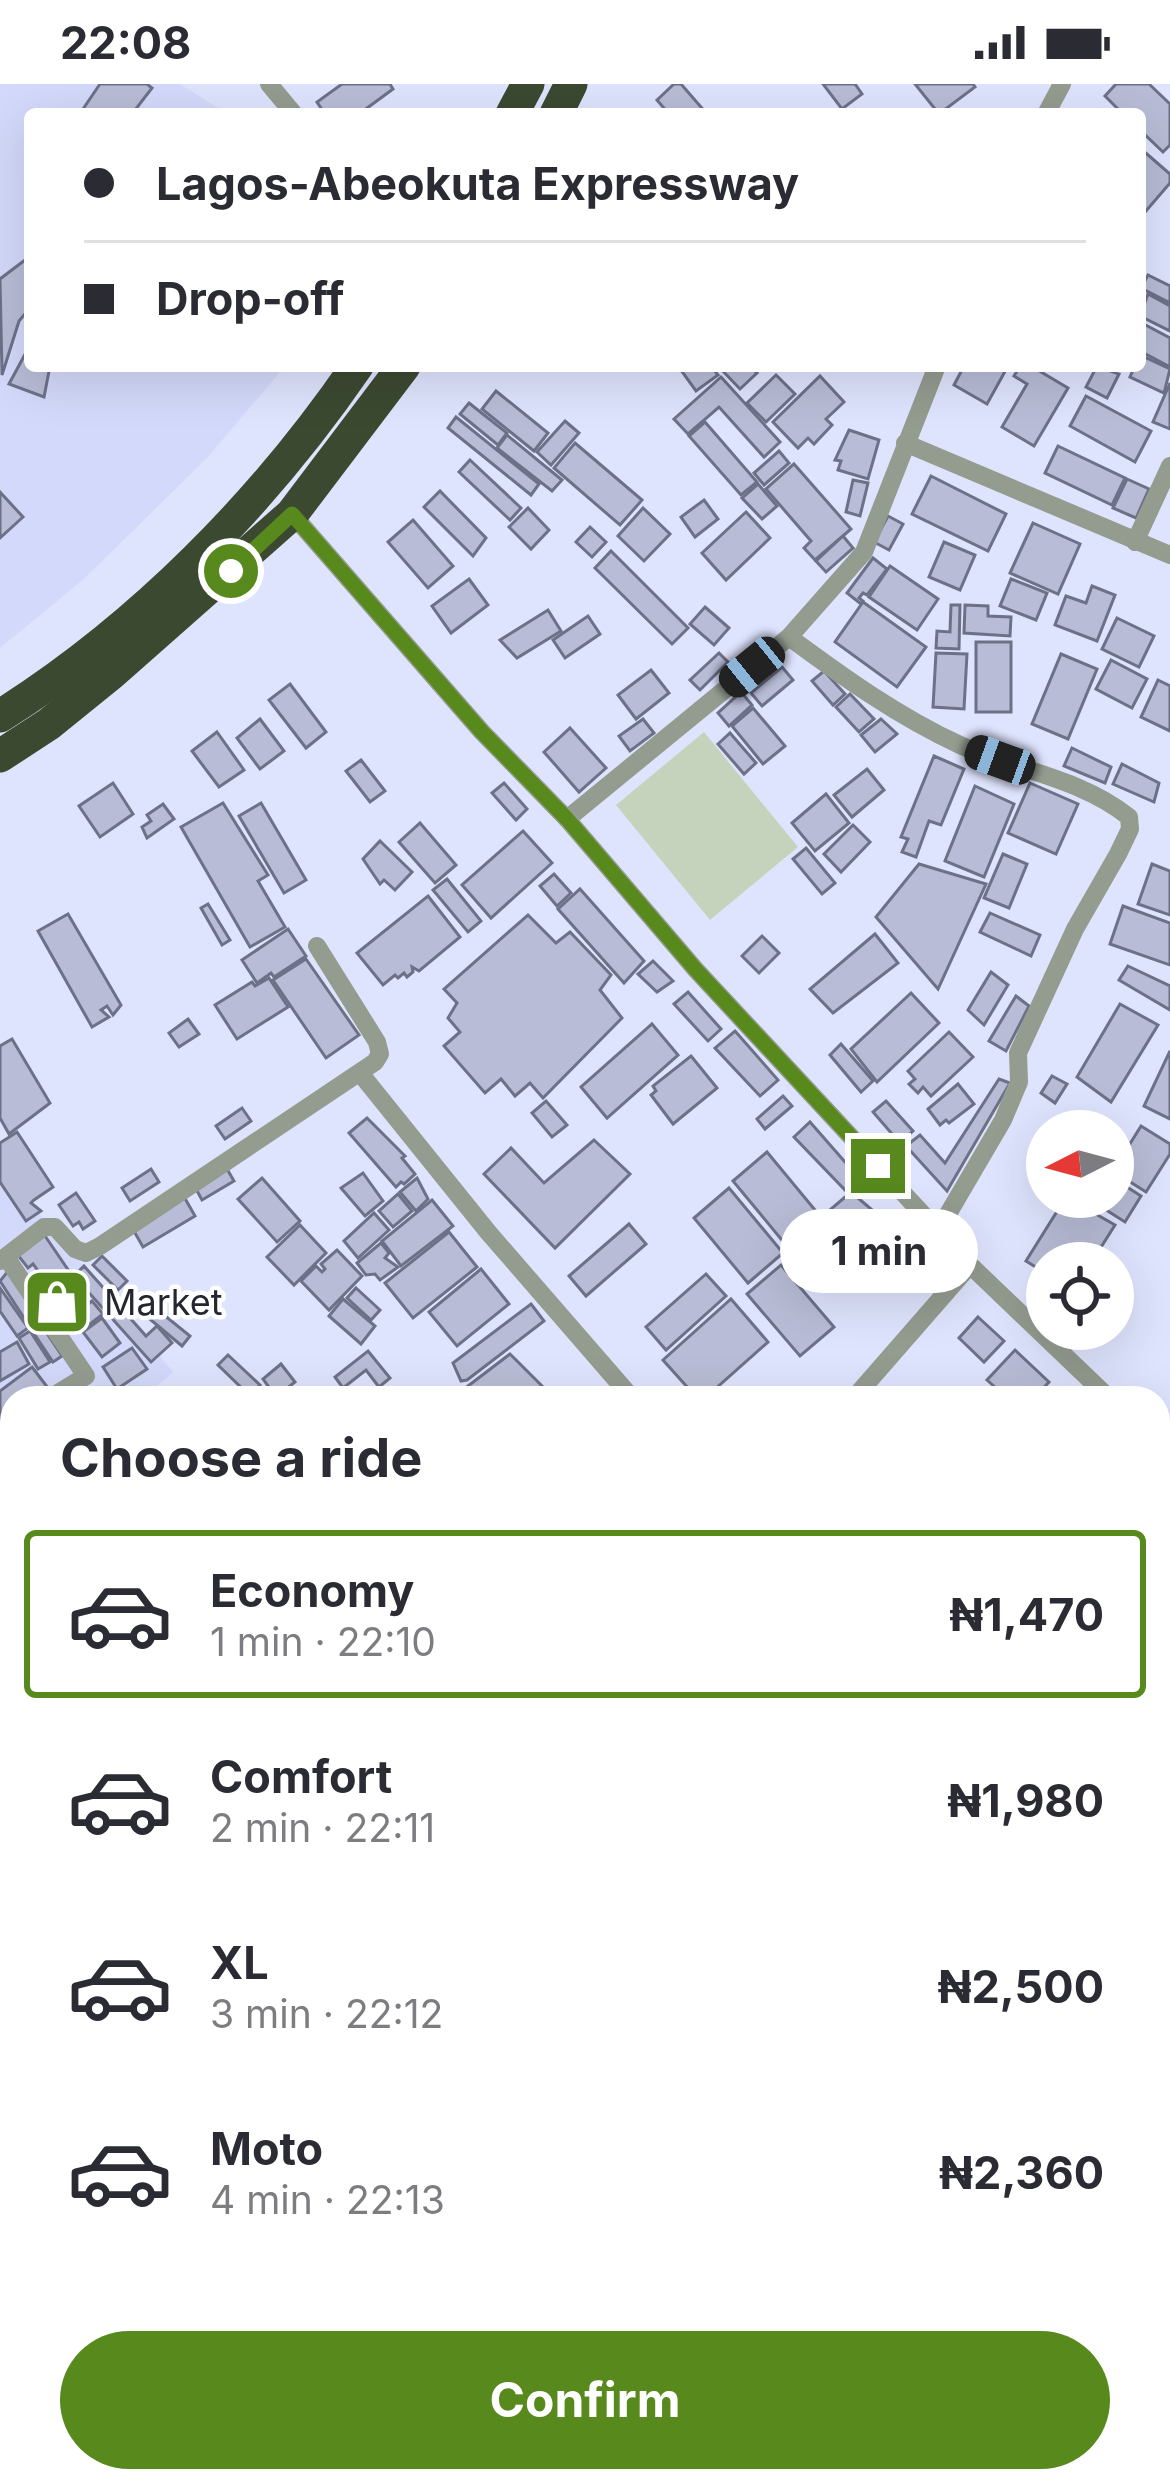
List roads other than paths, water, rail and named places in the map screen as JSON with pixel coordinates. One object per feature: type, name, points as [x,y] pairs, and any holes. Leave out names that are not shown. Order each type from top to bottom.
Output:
[{"type":"highway","points":[[0,716],[124,624],[193,561],[316,425],[353,372]]},
{"type":"highway","points":[[0,756],[112,673],[292,514],[399,372]]},
{"type":"street","points":[[269,84],[289,108]]},
{"type":"street","points":[[567,819],[789,637],[864,552],[935,372]]},
{"type":"street","points":[[905,443],[1170,555]]},
{"type":"street","points":[[1135,542],[1170,466]]},
{"type":"street","points":[[292,514],[696,970],[938,1231],[1096,1386]]},
{"type":"street","points":[[789,637],[908,719],[965,747],[1103,796],[1129,817],[1130,829],[1075,929],[1018,1053],[1019,1082],[1003,1120],[938,1231]]},
{"type":"street","points":[[70,1386],[86,1376],[3,1259],[44,1227],[55,1227],[75,1249],[86,1253],[360,1073],[380,1054],[317,946]]},
{"type":"street","points":[[360,1073],[488,1232],[622,1386]]},
{"type":"street","points":[[864,1386],[970,1264]]},
{"type":"place","name":"Market","points":[[57,1302]]}]
